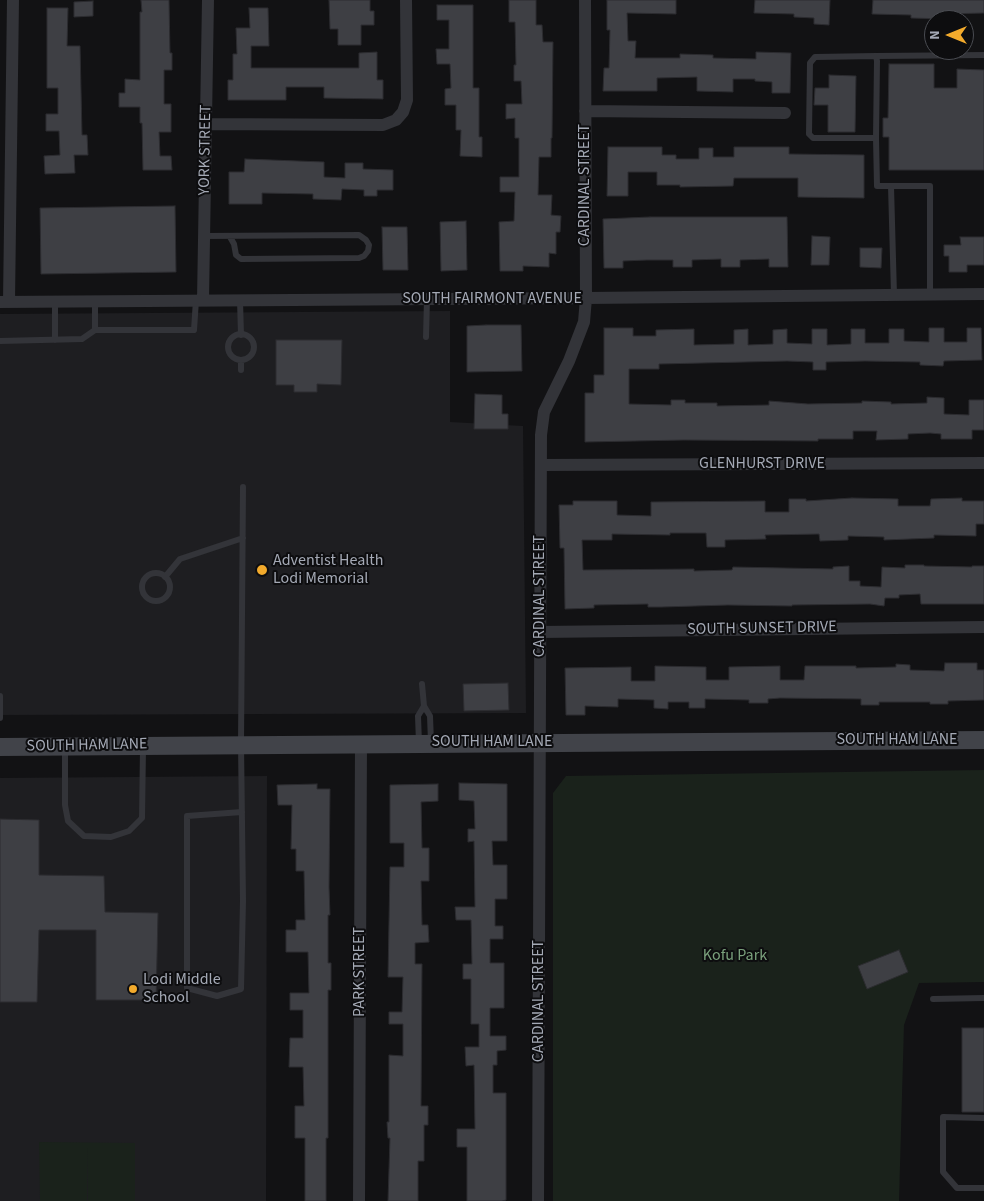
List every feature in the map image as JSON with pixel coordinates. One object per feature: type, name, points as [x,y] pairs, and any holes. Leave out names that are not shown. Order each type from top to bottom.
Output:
[{"type":"main road","name":"SOUTH HAM LANE","points":[[0,747],[425,742],[984,740]]},
{"type":"street","points":[[5,301],[13,0]]},
{"type":"street","name":"YORK STREET","points":[[199,300],[204,236],[208,0]]},
{"type":"street","points":[[207,124],[383,125],[396,120],[403,112],[407,100],[406,0]]},
{"type":"street","name":"CARDINAL STREET","points":[[538,1201],[541,435],[544,412],[569,361],[584,322],[586,298],[585,0]]},
{"type":"street","points":[[585,111],[785,113]]},
{"type":"street","name":"SOUTH FAIRMONT AVENUE","points":[[5,301],[984,294]]},
{"type":"street","name":"GLENHURST DRIVE","points":[[540,465],[984,463]]},
{"type":"street","name":"SOUTH SUNSET DRIVE","points":[[540,632],[984,627]]},
{"type":"street","name":"PARK STREET","points":[[359,1201],[361,743]]},
{"type":"lane","points":[[876,138],[813,138],[809,134],[810,63],[814,58],[984,55]]},
{"type":"lane","points":[[876,56],[878,61],[877,186],[930,186],[930,294]]},
{"type":"lane","points":[[891,186],[894,295]]},
{"type":"lane","points":[[204,236],[359,235],[369,245],[368,251],[359,258],[241,259],[236,255],[234,244],[230,237]]},
{"type":"lane","points":[[426,337],[427,299]]},
{"type":"lane","points":[[0,341],[82,339],[95,330],[194,330],[199,300]]},
{"type":"lane","points":[[240,300],[240,335]]},
{"type":"lane","points":[[55,301],[55,340]]},
{"type":"lane","points":[[95,301],[95,330]]},
{"type":"lane","points":[[240,335],[250,338],[254,347],[250,356],[241,360],[232,356],[228,348],[232,339],[240,335]]},
{"type":"lane","points":[[241,360],[241,370]]},
{"type":"lane","points":[[242,812],[187,816],[187,988],[217,996],[241,989],[243,901],[243,487]]},
{"type":"lane","points":[[165,577],[180,559],[243,538]]},
{"type":"lane","points":[[160,574],[165,577],[170,586],[166,596],[162,600],[152,601],[144,594],[142,589],[145,579],[150,575],[160,574]]},
{"type":"lane","points":[[422,684],[424,706],[430,716],[425,742]]},
{"type":"lane","points":[[0,696],[0,718]]},
{"type":"lane","points":[[424,706],[418,716],[425,742]]},
{"type":"lane","points":[[65,746],[65,806],[68,821],[84,836],[111,838],[129,831],[142,818],[143,745]]},
{"type":"lane","points":[[933,999],[984,998]]},
{"type":"lane","points":[[984,1118],[943,1118],[943,1172],[957,1188],[984,1188]]},
{"type":"shaded area","name":"Adventist Health Lodi Memorial","points":[[450,311],[450,422],[523,426],[526,713],[0,715],[0,314]]},
{"type":"shaded area","name":"Lodi Middle School","points":[[267,776],[266,1201],[0,1201],[0,778]]},
{"type":"green space","name":"Kofu Park","points":[[984,770],[984,982],[919,983],[904,1025],[899,1201],[553,1201],[553,793],[566,776]]},
{"type":"green space","points":[[39,1142],[135,1143],[135,1201],[88,1201],[87,1148],[87,1201],[40,1201]]},
{"type":"building","points":[[141,0],[169,0],[172,70],[164,70],[164,104],[171,104],[171,132],[159,132],[160,156],[171,156],[172,170],[143,170],[140,107],[119,107],[119,93],[125,93],[125,79],[140,80]]},
{"type":"building","points":[[329,0],[370,0],[370,11],[374,11],[374,25],[361,25],[361,45],[338,45],[338,29],[330,29]]},
{"type":"building","points":[[509,0],[536,0],[536,25],[542,25],[543,42],[553,42],[551,157],[539,157],[538,195],[552,195],[551,215],[561,216],[560,232],[556,232],[556,254],[549,253],[549,267],[523,266],[523,271],[500,271],[499,222],[514,221],[515,192],[500,192],[500,177],[519,177],[519,138],[515,138],[515,118],[506,119],[506,104],[522,104],[521,81],[514,81],[514,65],[516,65],[515,22],[509,22]]},
{"type":"building","points":[[607,0],[676,0],[676,14],[627,13],[628,41],[636,41],[635,58],[680,58],[680,54],[713,55],[713,58],[756,59],[756,52],[791,53],[790,93],[772,93],[772,82],[755,81],[755,79],[733,79],[733,92],[697,91],[697,77],[657,78],[657,91],[603,91],[604,68],[609,68],[610,30],[607,30]]},
{"type":"building","points":[[755,0],[830,0],[829,25],[814,24],[814,18],[794,17],[794,14],[754,13]]},
{"type":"building","points":[[873,0],[984,0],[984,13],[974,13],[974,10],[924,10],[924,18],[911,18],[911,15],[872,14]]},
{"type":"building","points":[[93,1],[93,16],[74,17],[74,2]]},
{"type":"building","points":[[437,5],[473,5],[473,88],[479,88],[479,137],[482,137],[482,157],[460,156],[461,130],[456,130],[456,105],[445,105],[445,89],[451,88],[450,64],[437,64],[436,49],[449,49],[449,20],[437,20]]},
{"type":"building","points":[[47,8],[68,8],[67,46],[80,46],[82,135],[87,135],[88,155],[74,155],[75,173],[45,174],[44,156],[60,155],[59,131],[46,131],[46,114],[58,114],[58,88],[47,88]]},
{"type":"building","points":[[249,8],[268,8],[269,46],[251,46],[251,68],[359,68],[359,53],[377,52],[377,80],[383,80],[383,99],[324,98],[324,87],[286,87],[286,100],[228,100],[228,80],[233,80],[233,54],[237,54],[236,28],[250,28]]},
{"type":"building","points":[[889,64],[934,64],[934,88],[957,88],[957,69],[984,70],[984,170],[889,170],[889,137],[883,137],[883,118],[888,118]]},
{"type":"building","points":[[829,75],[856,76],[855,132],[828,132],[828,105],[814,105],[815,88],[829,88]]},
{"type":"building","points":[[608,147],[662,147],[662,155],[676,155],[676,159],[699,159],[699,148],[713,148],[713,157],[734,157],[734,147],[789,147],[789,154],[864,155],[864,198],[798,197],[798,178],[734,178],[733,186],[680,187],[680,185],[657,185],[657,172],[628,172],[628,196],[607,196]]},
{"type":"building","points":[[245,159],[324,162],[324,177],[345,178],[345,163],[363,163],[363,169],[393,170],[393,190],[377,190],[377,196],[364,196],[364,190],[342,189],[341,200],[313,199],[313,194],[262,193],[262,204],[229,204],[229,172],[244,172]]},
{"type":"building","points":[[175,206],[176,272],[41,274],[40,208]]},
{"type":"building","points":[[787,217],[788,267],[769,267],[769,259],[740,260],[740,267],[721,267],[721,259],[692,260],[692,267],[673,267],[673,260],[647,260],[623,261],[623,268],[604,268],[603,219]]},
{"type":"building","points":[[466,221],[467,270],[441,271],[440,222]]},
{"type":"building","points":[[382,227],[407,227],[408,270],[383,270]]},
{"type":"building","points":[[812,236],[830,237],[829,265],[811,265]]},
{"type":"building","points":[[960,237],[984,237],[984,265],[967,265],[967,272],[949,272],[949,256],[944,256],[944,245],[961,245]]},
{"type":"building","points":[[860,248],[882,248],[881,268],[860,267]]},
{"type":"building","points":[[521,325],[522,371],[467,372],[467,326]]},
{"type":"building","points":[[604,328],[633,328],[633,336],[656,336],[656,330],[694,329],[694,345],[734,344],[734,330],[748,329],[748,345],[773,344],[773,330],[787,329],[787,343],[812,344],[812,329],[827,329],[827,345],[851,344],[851,329],[865,329],[865,343],[889,343],[889,329],[904,329],[904,341],[929,342],[929,328],[944,328],[944,342],[967,342],[967,328],[981,328],[982,360],[944,361],[943,366],[920,365],[920,362],[826,362],[826,370],[813,370],[813,362],[787,361],[659,364],[659,369],[629,369],[629,404],[671,405],[671,400],[685,400],[685,403],[717,403],[717,406],[769,405],[769,401],[808,404],[862,403],[862,401],[891,402],[891,404],[927,403],[927,397],[944,398],[944,414],[969,415],[969,400],[984,400],[984,430],[972,430],[972,439],[941,439],[941,434],[930,433],[908,434],[908,439],[876,440],[877,431],[853,431],[853,439],[818,439],[818,441],[684,440],[585,442],[585,393],[594,393],[594,375],[604,375]]},
{"type":"building","points":[[276,340],[342,340],[341,385],[317,384],[317,392],[294,392],[294,385],[276,385]]},
{"type":"building","points":[[475,394],[502,395],[502,414],[508,414],[508,429],[474,429]]},
{"type":"building","points":[[852,498],[898,499],[898,506],[930,506],[931,499],[962,498],[962,501],[984,501],[984,524],[976,524],[976,536],[934,535],[934,538],[884,540],[884,537],[848,536],[848,540],[820,541],[819,534],[765,535],[766,539],[725,540],[725,547],[707,547],[706,533],[670,533],[670,535],[612,534],[612,540],[582,540],[583,570],[694,569],[694,571],[732,570],[733,567],[833,569],[833,567],[849,566],[849,581],[860,581],[860,586],[881,587],[882,567],[905,568],[905,565],[984,566],[984,604],[921,604],[920,594],[899,595],[899,598],[885,598],[884,606],[870,604],[648,607],[648,604],[594,605],[594,608],[565,609],[564,548],[560,548],[559,505],[573,505],[573,501],[617,501],[617,515],[651,516],[651,502],[765,501],[765,512],[789,512],[789,499],[806,499],[806,501]]},
{"type":"building","points":[[945,663],[977,663],[977,670],[984,670],[984,700],[948,701],[948,704],[879,702],[879,705],[861,705],[861,699],[780,698],[768,699],[768,703],[749,703],[749,700],[705,699],[705,708],[689,708],[689,702],[668,702],[668,709],[654,708],[654,700],[618,699],[618,707],[585,706],[585,715],[566,715],[565,668],[631,667],[631,681],[655,681],[655,666],[706,667],[706,680],[729,680],[729,667],[780,666],[780,680],[804,680],[805,666],[856,666],[856,668],[896,667],[896,664],[910,665],[910,670],[944,671]]},
{"type":"building","points":[[508,683],[509,710],[464,711],[463,684]]},
{"type":"building","points":[[459,783],[507,784],[507,841],[492,841],[493,865],[507,865],[507,899],[495,899],[495,926],[503,926],[503,939],[490,939],[490,963],[504,963],[504,1008],[490,1008],[490,1036],[506,1036],[506,1050],[497,1051],[497,1065],[493,1065],[493,1093],[506,1093],[506,1200],[502,1201],[467,1201],[467,1147],[457,1147],[457,1129],[475,1129],[474,1065],[466,1066],[465,1047],[479,1047],[479,1024],[471,1024],[471,979],[463,979],[463,964],[472,964],[471,920],[456,920],[455,907],[475,907],[474,841],[468,842],[468,829],[475,829],[474,801],[459,800]]},
{"type":"building","points":[[317,784],[317,789],[330,789],[328,963],[331,963],[331,990],[328,990],[328,1138],[326,1138],[326,1201],[305,1201],[305,1138],[295,1138],[295,1106],[304,1106],[303,1067],[289,1067],[290,1038],[303,1038],[303,1010],[290,1010],[290,993],[309,993],[308,952],[286,952],[286,930],[296,930],[296,920],[305,920],[304,871],[296,871],[296,849],[291,849],[292,805],[278,805],[277,785]]},
{"type":"building","points":[[438,784],[438,801],[421,802],[422,848],[429,848],[429,881],[421,881],[422,925],[428,925],[429,942],[415,943],[415,964],[422,964],[421,1106],[428,1106],[428,1125],[424,1125],[424,1161],[418,1161],[418,1201],[388,1201],[390,1138],[388,1138],[387,1122],[389,1122],[389,1055],[403,1056],[403,1024],[389,1024],[389,1012],[402,1012],[403,977],[388,977],[390,867],[404,867],[404,843],[390,843],[390,785]]},
{"type":"building","points":[[0,819],[39,820],[39,875],[104,876],[105,912],[158,913],[156,1000],[96,1000],[96,930],[39,930],[37,1002],[0,1002]]},
{"type":"building","points":[[899,950],[908,972],[867,989],[858,966]]},
{"type":"building","points":[[962,1028],[984,1028],[984,1112],[962,1112]]},
{"type":"place","name":"Adventist Health Lodi Memorial","points":[[262,570]]},
{"type":"place","name":"Lodi Middle School","points":[[133,989]]}]
